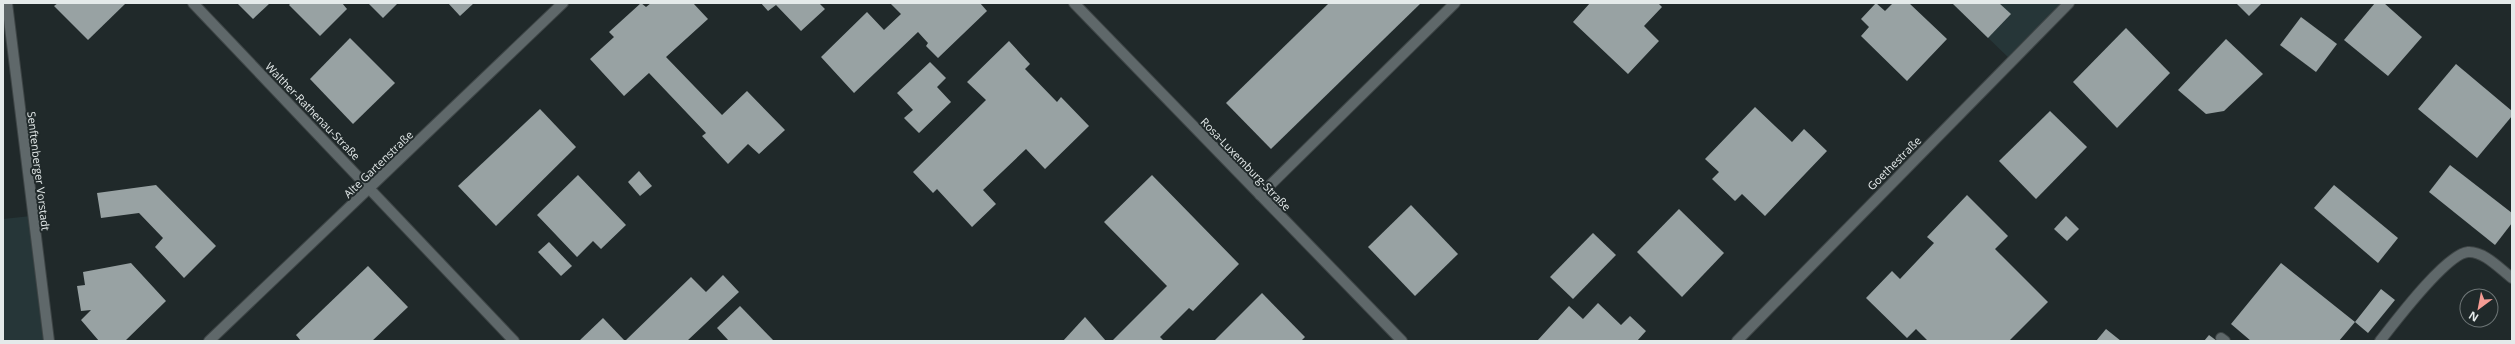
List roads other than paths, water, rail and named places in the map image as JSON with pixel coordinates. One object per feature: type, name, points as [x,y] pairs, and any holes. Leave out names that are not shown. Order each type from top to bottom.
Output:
[{"type":"street","name":"Senftenberger Vorstadt","points":[[7,3],[49,341]]},
{"type":"street","name":"Walther-Rathenau-Straße","points":[[193,3],[371,188],[514,341]]},
{"type":"street","name":"Alte Gartenstraße","points":[[209,341],[371,188],[563,3]]},
{"type":"street","name":"Rosa-Luxemburg-Straße","points":[[1074,3],[1402,341]]},
{"type":"street","points":[[1260,195],[1455,3]]},
{"type":"street","name":"Goethestraße","points":[[1737,341],[2069,3]]},
{"type":"street","points":[[2380,341],[2441,268],[2457,256],[2468,252],[2481,254],[2512,278]]}]
